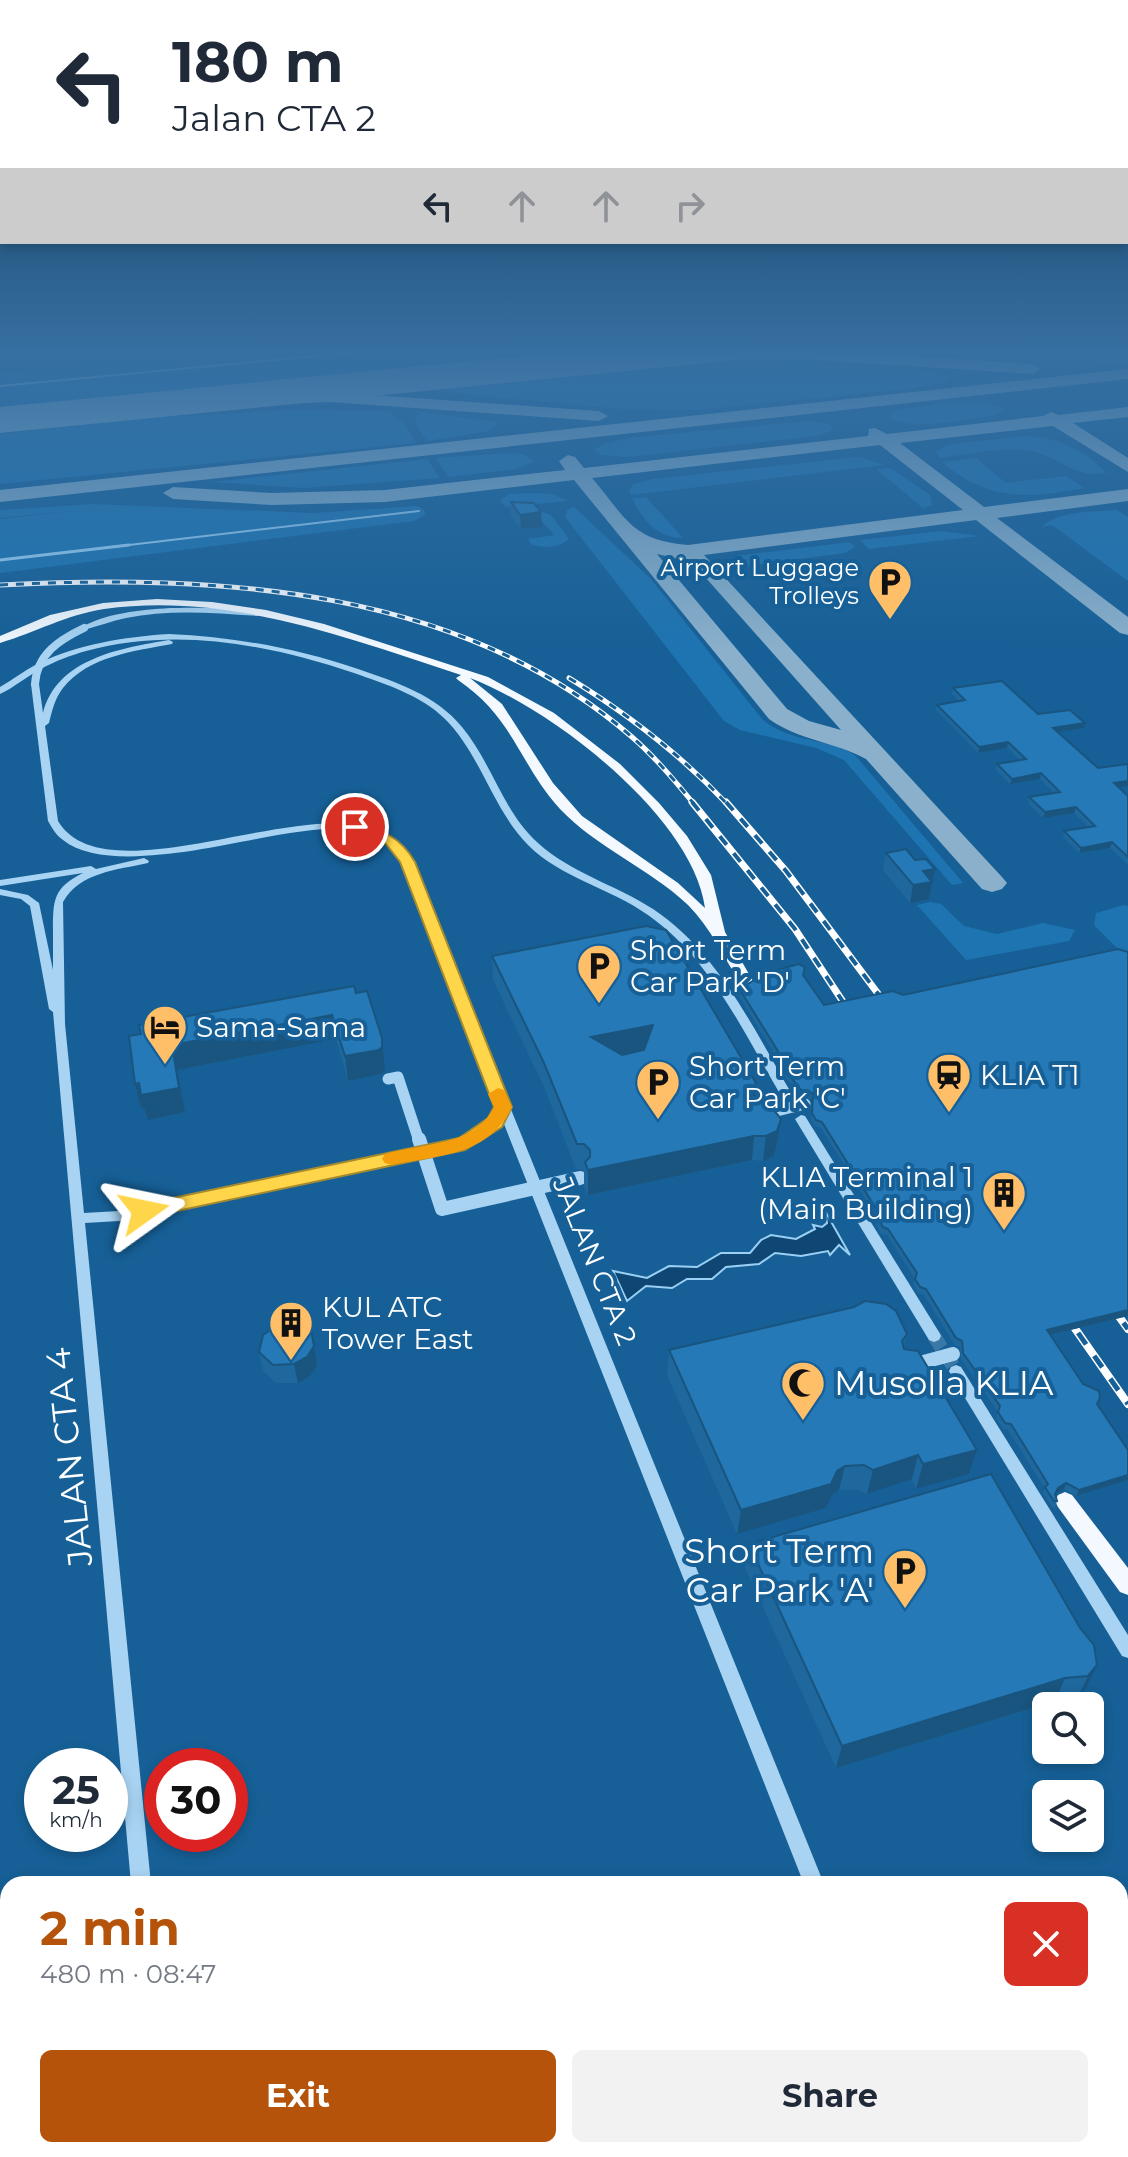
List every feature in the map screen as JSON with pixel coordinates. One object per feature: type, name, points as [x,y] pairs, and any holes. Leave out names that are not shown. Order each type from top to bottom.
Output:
[{"type":"main road","points":[[0,640],[51,618],[128,603],[204,604],[343,632],[479,677],[550,717],[620,771],[674,827],[706,880],[719,933],[744,983],[702,911],[578,820],[551,790],[517,731],[495,704],[475,685],[426,660]]},
{"type":"main road","points":[[1069,1499],[1128,1584]]},
{"type":"street","points":[[204,844],[116,854],[69,841],[53,821],[35,684],[36,669],[46,653],[84,628],[119,616],[155,610],[264,615]]},
{"type":"street","points":[[0,691],[48,662],[122,641],[197,635],[268,646],[387,682],[423,699],[445,715],[475,753],[509,816],[533,844],[555,861],[654,914],[696,950],[787,1096]]},
{"type":"street","points":[[44,741],[46,712],[54,692],[68,677],[96,661],[127,650],[172,642],[268,646]]},
{"type":"street","name":"JALAN CTA 2","points":[[204,844],[330,826],[375,832],[399,847],[408,862],[811,1876]]},
{"type":"street","points":[[59,1024],[61,896],[72,884],[89,875],[204,844]]},
{"type":"street","points":[[0,883],[144,861]]},
{"type":"street","points":[[0,892],[24,897],[35,905],[59,1024]]},
{"type":"street","name":"JALAN CTA 4","points":[[59,1024],[140,1876]]},
{"type":"street","points":[[388,1079],[398,1077],[442,1209],[580,1178]]},
{"type":"street","points":[[757,1115],[805,1104]]},
{"type":"street","points":[[77,1218],[119,1216],[465,1143],[496,1122],[503,1107]]},
{"type":"street","points":[[801,1119],[934,1336]]},
{"type":"street","points":[[906,1367],[953,1354]]},
{"type":"street","points":[[956,1371],[1128,1650]]},
{"type":"shaded area","points":[[0,450],[348,450],[0,484]]},
{"type":"shaded area","points":[[594,450],[694,450],[629,457],[601,455]]},
{"type":"shaded area","points":[[940,450],[1004,450],[940,458],[936,452]]},
{"type":"shaded area","points":[[1020,450],[1075,450],[1106,473],[1085,473],[1045,455]]},
{"type":"shaded area","points":[[511,453],[525,455],[534,461],[517,469],[448,477],[436,458]]},
{"type":"shaded area","points":[[858,457],[884,465],[631,495],[629,491],[633,484],[653,479]]},
{"type":"shaded area","points":[[976,458],[1006,483],[1066,476],[1084,488],[1045,494],[1009,494],[975,484],[942,462]]},
{"type":"shaded area","points":[[427,459],[440,478],[304,488],[212,482]]},
{"type":"shaded area","points":[[890,468],[930,495],[932,505],[923,508],[876,469]]},
{"type":"shaded area","points":[[509,494],[552,494],[568,501],[506,507],[500,500]]},
{"type":"shaded area","points":[[646,497],[683,538],[665,535],[646,520],[632,498]]},
{"type":"shaded area","points":[[93,504],[313,513],[416,506],[426,514],[414,521],[0,573],[0,519],[71,511],[0,518],[0,510]]},
{"type":"shaded area","points":[[574,507],[651,579],[762,719],[783,732],[832,745],[855,755],[963,883],[952,885],[844,760],[816,748],[740,730],[724,721],[565,517],[567,510]]},
{"type":"shaded area","points":[[1117,510],[1128,517],[1128,581],[1052,525],[1042,527],[1057,517]]},
{"type":"shaded area","points":[[532,511],[551,515],[569,539],[550,547],[531,544],[528,539],[555,535]]},
{"type":"shaded area","points":[[941,531],[979,536],[869,549],[860,540]]},
{"type":"shaded area","points":[[850,542],[855,547],[845,553],[728,568],[727,565],[736,556]]},
{"type":"shaded area","points":[[930,902],[941,904],[964,926],[997,934],[1043,923],[1075,930],[1069,941],[966,960],[917,905]]},
{"type":"shaded area","points":[[1128,906],[1128,954],[1121,952],[1094,925],[1096,913]]},
{"type":"shaded area","points":[[825,1211],[850,1255],[839,1245],[830,1255],[828,1251],[801,1256],[775,1253],[759,1264],[726,1267],[712,1279],[687,1279],[672,1288],[646,1286],[627,1301],[613,1271],[647,1278],[669,1266],[697,1267],[721,1253],[750,1253],[761,1240],[771,1235],[796,1239],[815,1229],[813,1225],[822,1227],[827,1223]]},
{"type":"building","points":[[511,502],[534,503],[541,512],[520,515]]},
{"type":"building","points":[[1002,681],[1038,714],[1070,710],[1085,723],[1053,728],[1098,768],[1128,764],[1128,781],[1114,783],[1128,796],[1128,857],[1112,842],[1081,848],[1064,831],[1095,826],[1076,807],[1045,812],[1029,797],[1060,792],[1041,773],[1012,779],[997,764],[1026,759],[1008,742],[979,747],[937,705],[965,700],[953,688]]},
{"type":"building","points":[[906,849],[915,860],[926,859],[935,869],[923,871],[932,882],[913,885],[886,853]]},
{"type":"building","points":[[646,926],[666,930],[756,1083],[752,1089],[753,1095],[764,1098],[781,1119],[777,1131],[766,1136],[588,1170],[585,1162],[590,1157],[590,1150],[584,1144],[577,1144],[544,1063],[492,956]],"holes":[[[653,1025],[644,1050],[622,1055],[591,1037]]]},
{"type":"building","name":"KLIA Terminal 1 (Main Building)","points":[[1118,949],[1128,952],[1128,1310],[1047,1330],[1083,1384],[1099,1391],[1097,1404],[1128,1450],[1128,1475],[1079,1490],[1066,1483],[1058,1488],[1055,1494],[1057,1501],[1054,1501],[1045,1487],[1048,1484],[1011,1424],[1005,1423],[998,1412],[1000,1406],[963,1353],[962,1341],[956,1338],[926,1289],[920,1287],[915,1279],[917,1273],[888,1229],[883,1227],[878,1219],[880,1215],[822,1122],[816,1120],[812,1113],[813,1093],[801,1090],[787,1072],[784,1061],[729,972],[746,985],[757,975],[799,964],[805,967],[803,975],[824,1005],[893,991],[903,995]]},
{"type":"building","points":[[354,986],[356,993],[367,991],[382,1038],[379,1050],[345,1056],[332,1015],[172,1045],[179,1088],[141,1095],[139,1083],[135,1084],[129,1036],[141,1034],[139,1025]]},
{"type":"building","points":[[865,1301],[886,1304],[896,1311],[907,1334],[902,1341],[904,1349],[918,1351],[977,1450],[923,1464],[918,1455],[873,1470],[864,1465],[845,1466],[837,1471],[831,1484],[741,1510],[669,1350],[854,1307]]},
{"type":"building","points":[[294,1322],[311,1330],[314,1346],[307,1357],[294,1364],[273,1365],[259,1352],[263,1335],[280,1323]]},
{"type":"building","name":"Short Term Car Park 'A'","points":[[991,1474],[1080,1628],[1094,1645],[1097,1665],[1088,1676],[1065,1678],[842,1746],[749,1544]]},
{"type":"waterway","points":[[112,547],[419,511]]},
{"type":"waterway","points":[[0,560],[129,545]]},
{"type":"taxiway","points":[[0,496],[428,450]]},
{"type":"taxiway","points":[[579,474],[795,450]]},
{"type":"taxiway","points":[[897,450],[980,514]]},
{"type":"taxiway","points":[[1102,450],[1128,466]]},
{"type":"taxiway","points":[[568,461],[579,474]]},
{"type":"taxiway","points":[[173,493],[272,499],[385,496],[579,474]]},
{"type":"taxiway","points":[[579,474],[631,537]]},
{"type":"taxiway","points":[[980,514],[1128,495]]},
{"type":"taxiway","points":[[631,537],[655,548],[688,551],[980,514]]},
{"type":"taxiway","points":[[980,514],[1128,628]]},
{"type":"taxiway","points":[[631,537],[778,714],[800,727],[851,741],[874,753]]},
{"type":"taxiway","points":[[671,551],[690,555],[705,565],[992,883]]},
{"type":"tunnel","points":[[934,1336],[956,1371]]},
{"type":"railway","points":[[0,585],[166,583],[250,589],[333,601],[413,620],[491,648],[564,687],[632,737],[694,804]]},
{"type":"railway","points":[[569,678],[652,736],[691,768],[727,804]]},
{"type":"railway","points":[[692,802],[795,929],[855,1020]]},
{"type":"railway","points":[[726,802],[786,871],[891,1011]]},
{"type":"railway","points":[[1107,1300],[1128,1329]]},
{"type":"railway","points":[[1062,1310],[1128,1404]]},
{"type":"slow traffic","points":[[392,1159],[465,1143],[483,1133],[496,1122],[503,1107],[498,1094]]},
{"type":"place","name":"Airport Luggage Trolleys","points":[[890,621]]},
{"type":"place","name":"Short Term Car Park 'D'","points":[[599,1005]]},
{"type":"place","name":"Sama-Sama","points":[[165,1066]]},
{"type":"place","name":"KLIA T1","points":[[949,1114]]},
{"type":"place","name":"Short Term Car Park 'C'","points":[[658,1121]]},
{"type":"place","name":"KLIA Terminal 1 (Main Building)","points":[[1004,1232]]},
{"type":"place","name":"KUL ATC Tower East","points":[[291,1362]]},
{"type":"place","name":"Musolla KLIA","points":[[803,1422]]},
{"type":"place","name":"Short Term Car Park 'A'","points":[[905,1610]]},
{"type":"route","points":[[144,1211],[465,1143],[496,1122],[503,1107],[408,862],[399,847],[384,836],[355,827]]}]
